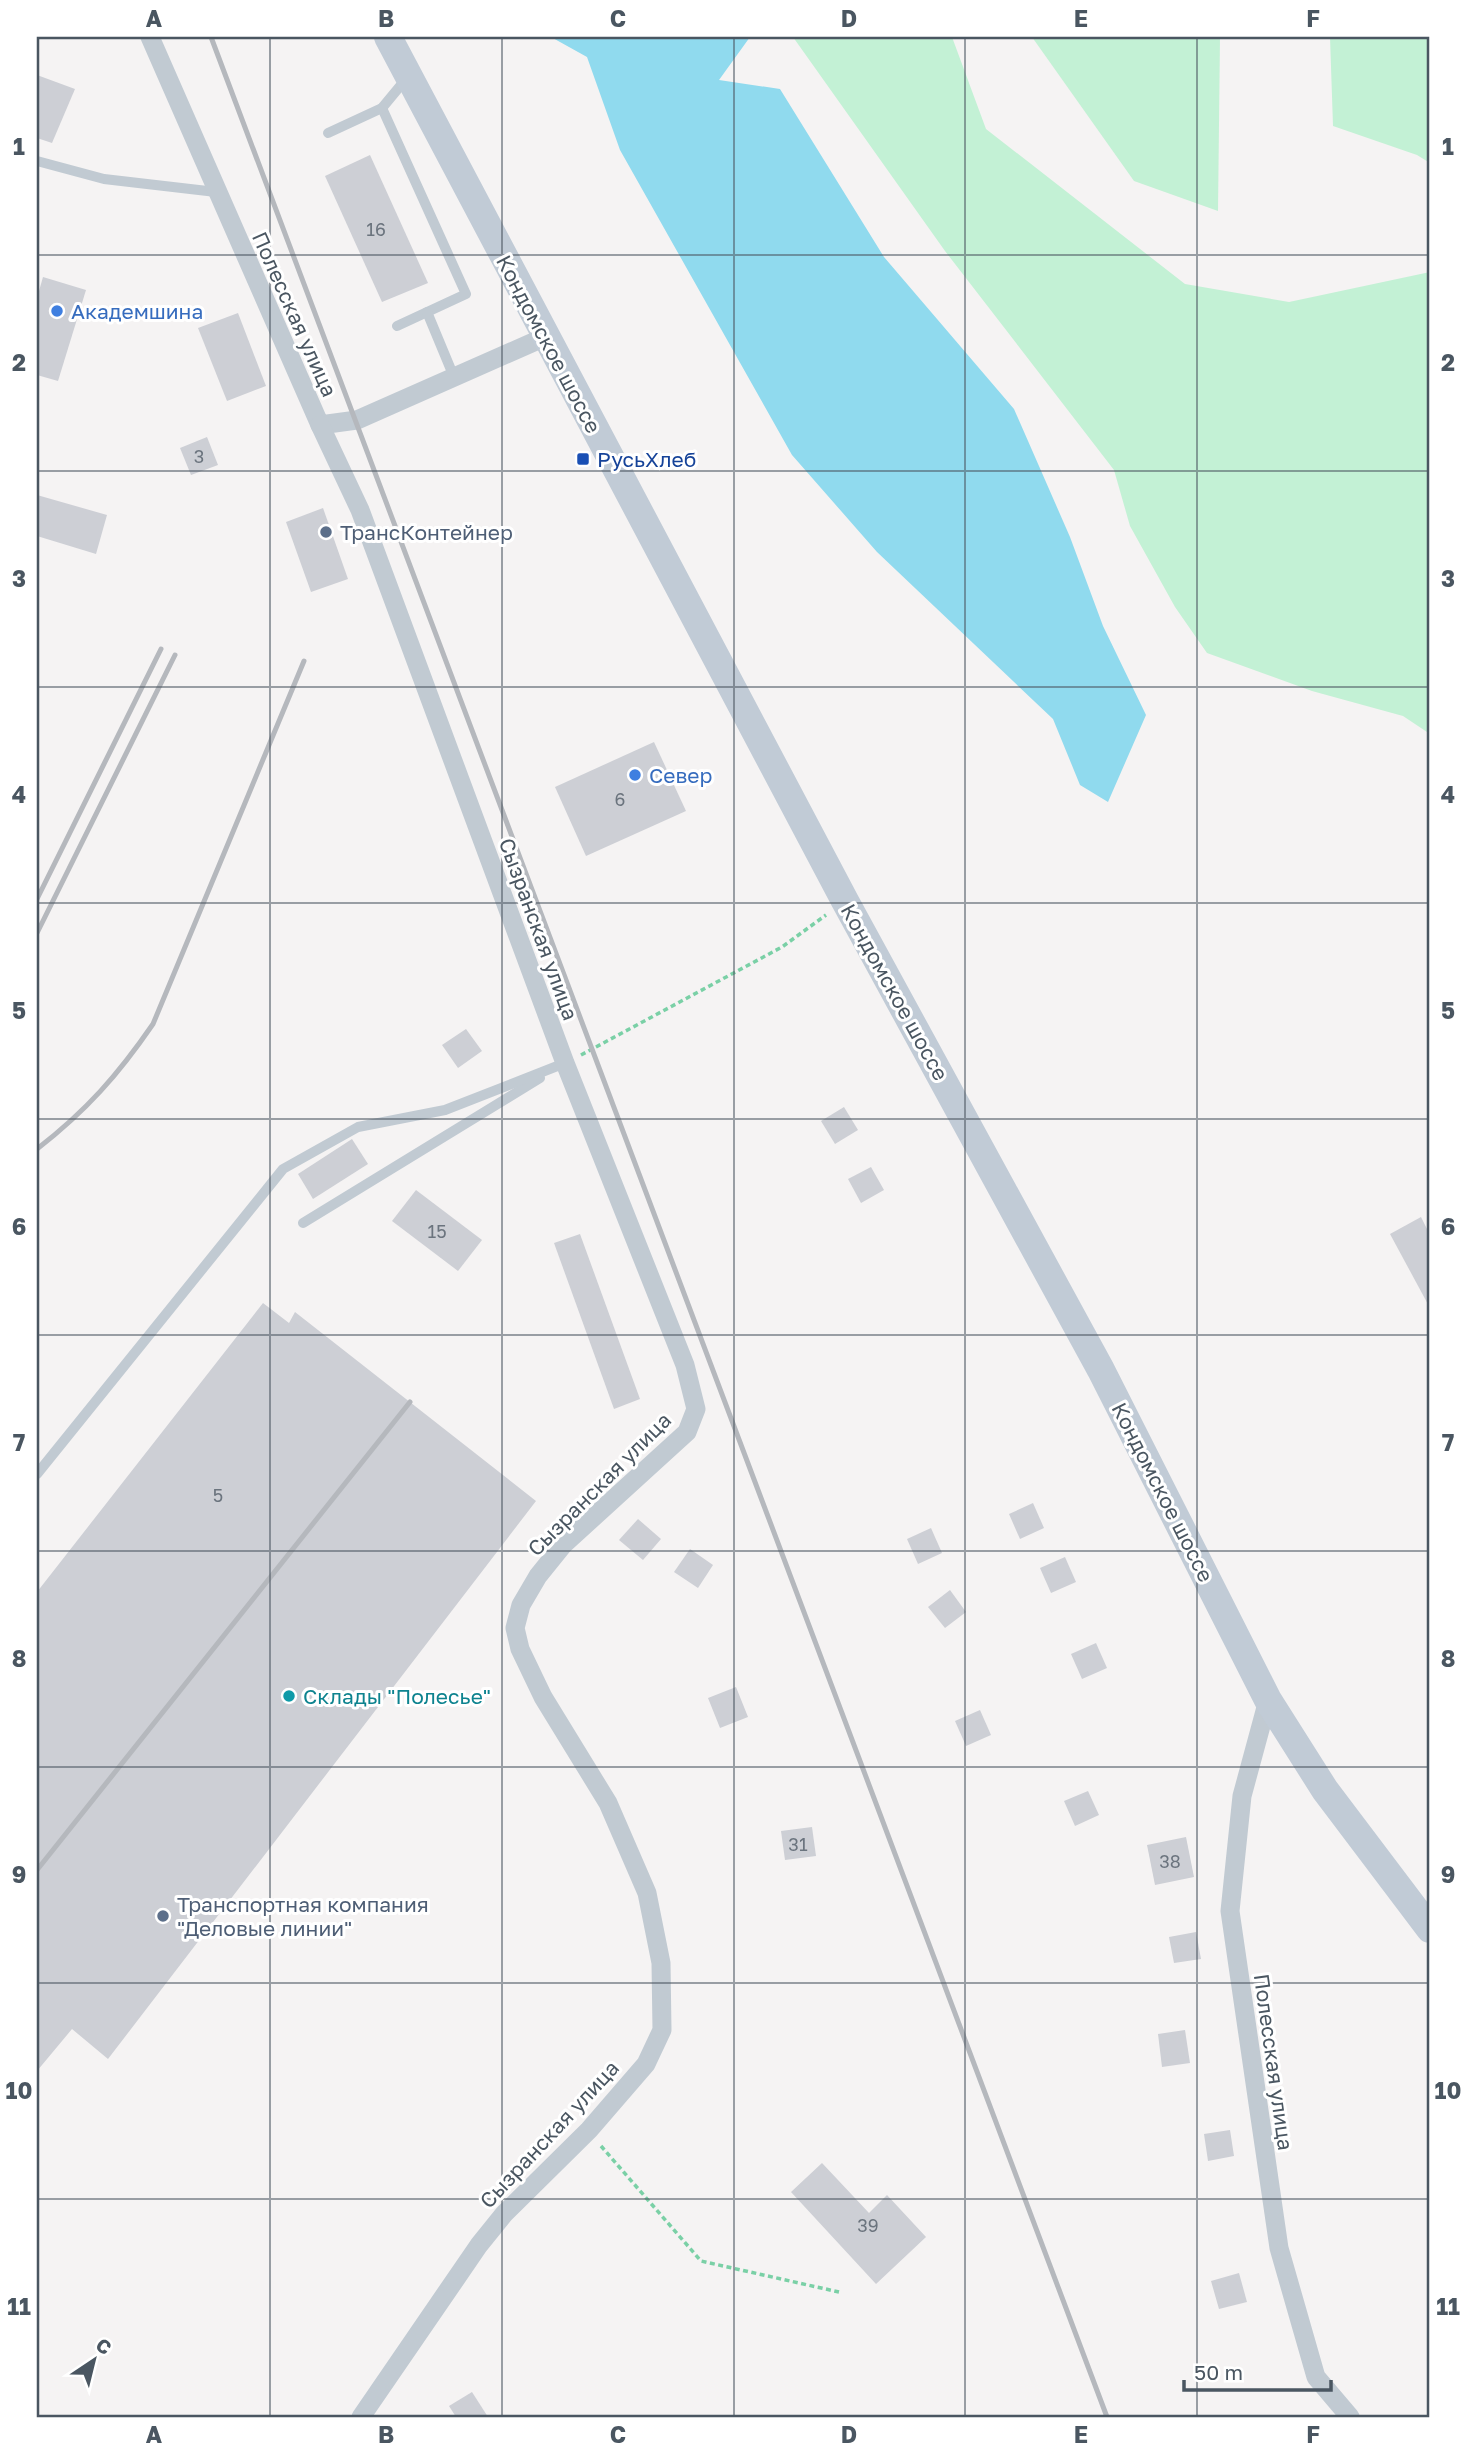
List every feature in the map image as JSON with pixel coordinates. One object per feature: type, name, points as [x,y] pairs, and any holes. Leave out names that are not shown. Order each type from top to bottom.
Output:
[{"type":"street","name":"Полесская улица","points":[[150,37],[320,425],[356,421],[545,337]]},
{"type":"street","name":"Кондомское шоссе","points":[[388,37],[845,901],[1101,1370],[1268,1700],[1325,1790],[1430,1929]]},
{"type":"street","name":"Сызранская улица","points":[[320,425],[360,510],[565,1063],[685,1366],[696,1409],[687,1432],[563,1545],[538,1576],[521,1605],[515,1628],[520,1649],[543,1697],[608,1802],[647,1894],[661,1963],[662,2030],[646,2064],[589,2130],[504,2214],[479,2245],[360,2417]]},
{"type":"street","name":"Полесская улица","points":[[1268,1700],[1242,1796],[1230,1911],[1279,2248],[1315,2376],[1350,2417]]},
{"type":"lane","points":[[328,133],[382,108],[408,76]]},
{"type":"lane","points":[[382,108],[466,294],[397,326]]},
{"type":"lane","points":[[37,161],[104,179],[216,192]]},
{"type":"lane","points":[[427,312],[454,376]]},
{"type":"lane","points":[[303,1223],[565,1063]]},
{"type":"lane","points":[[37,1474],[283,1169],[358,1127],[445,1110],[565,1063]]},
{"type":"path","points":[[565,1063],[782,947],[845,901]]},
{"type":"path","points":[[589,2130],[702,2262],[839,2292]]},
{"type":"green space","points":[[793,37],[952,37],[986,129],[1185,284],[1289,302],[1430,272],[1430,734],[1403,716],[1312,691],[1207,653],[1175,607],[1130,526],[1114,470],[945,251]]},
{"type":"green space","points":[[1032,37],[1220,37],[1218,211],[1134,181]]},
{"type":"green space","points":[[1330,37],[1430,37],[1430,163],[1417,155],[1333,126]]},
{"type":"water","points":[[551,37],[750,37],[719,80],[780,89],[884,257],[1014,409],[1070,537],[1103,626],[1146,715],[1108,802],[1080,785],[1053,719],[877,552],[792,455],[620,150],[587,57]]},
{"type":"building","points":[[37,75],[75,89],[52,143],[37,138]]},
{"type":"building","points":[[370,155],[428,283],[382,302],[325,176]]},
{"type":"building","points":[[43,277],[86,290],[58,381],[37,375],[37,298]]},
{"type":"building","points":[[238,313],[266,386],[227,401],[198,328]]},
{"type":"building","points":[[207,437],[218,465],[191,475],[180,448]]},
{"type":"building","points":[[37,495],[107,515],[96,554],[37,536]]},
{"type":"building","points":[[323,508],[348,579],[311,592],[286,522]]},
{"type":"building","points":[[654,742],[686,811],[586,856],[555,787]]},
{"type":"building","points":[[466,1029],[482,1051],[458,1068],[442,1045]]},
{"type":"building","points":[[844,1107],[858,1130],[835,1144],[821,1121]]},
{"type":"building","points":[[352,1139],[368,1164],[313,1199],[298,1174]]},
{"type":"building","points":[[871,1167],[884,1190],[861,1203],[848,1179]]},
{"type":"building","points":[[416,1190],[482,1240],[458,1271],[392,1221]]},
{"type":"building","points":[[1421,1217],[1430,1235],[1430,1308],[1390,1234]]},
{"type":"building","points":[[580,1234],[640,1399],[614,1409],[554,1243]]},
{"type":"building","points":[[263,1303],[289,1323],[295,1312],[536,1501],[108,2059],[72,2029],[37,2071],[37,1592]]},
{"type":"building","points":[[1033,1503],[1044,1528],[1020,1539],[1009,1514]]},
{"type":"building","points":[[638,1519],[661,1539],[643,1560],[619,1540]]},
{"type":"building","points":[[931,1528],[942,1553],[918,1564],[907,1539]]},
{"type":"building","points":[[690,1549],[713,1565],[698,1588],[674,1572]]},
{"type":"building","points":[[1065,1557],[1076,1582],[1051,1593],[1040,1568]]},
{"type":"building","points":[[950,1590],[966,1612],[945,1628],[928,1607]]},
{"type":"building","points":[[1096,1643],[1107,1668],[1082,1679],[1071,1654]]},
{"type":"building","points":[[736,1687],[748,1717],[720,1728],[708,1698]]},
{"type":"building","points":[[980,1710],[991,1735],[966,1746],[955,1721]]},
{"type":"building","points":[[1088,1791],[1099,1815],[1075,1826],[1064,1801]]},
{"type":"building","points":[[812,1827],[816,1856],[785,1860],[781,1831]]},
{"type":"building","points":[[1186,1837],[1194,1877],[1155,1885],[1147,1845]]},
{"type":"building","points":[[1196,1932],[1201,1959],[1174,1963],[1169,1937]]},
{"type":"building","points":[[1185,2030],[1190,2063],[1162,2067],[1158,2034]]},
{"type":"building","points":[[1230,2130],[1234,2156],[1208,2161],[1204,2134]]},
{"type":"building","points":[[822,2163],[869,2213],[887,2195],[926,2237],[876,2284],[791,2192]]},
{"type":"building","points":[[1239,2273],[1247,2302],[1219,2309],[1211,2281]]},
{"type":"building","points":[[472,2392],[488,2417],[456,2417],[449,2406]]},
{"type":"railway","points":[[211,37],[1107,2417]]},
{"type":"railway","points":[[37,899],[161,649]]},
{"type":"railway","points":[[37,933],[175,655]]},
{"type":"railway","points":[[37,1149],[71,1121],[100,1091],[153,1024],[304,661]]},
{"type":"railway","points":[[37,1870],[410,1402]]},
{"type":"place","name":"Академшина","points":[[57,311]]},
{"type":"place","name":"РусьХлеб","points":[[583,459]]},
{"type":"place","name":"ТрансКонтейнер","points":[[326,532]]},
{"type":"place","name":"Север","points":[[635,775]]},
{"type":"place","name":"Склады \"Полесье\"","points":[[289,1696]]},
{"type":"place","name":"Транспортная компания \"Деловые линии\"","points":[[163,1916]]}]
